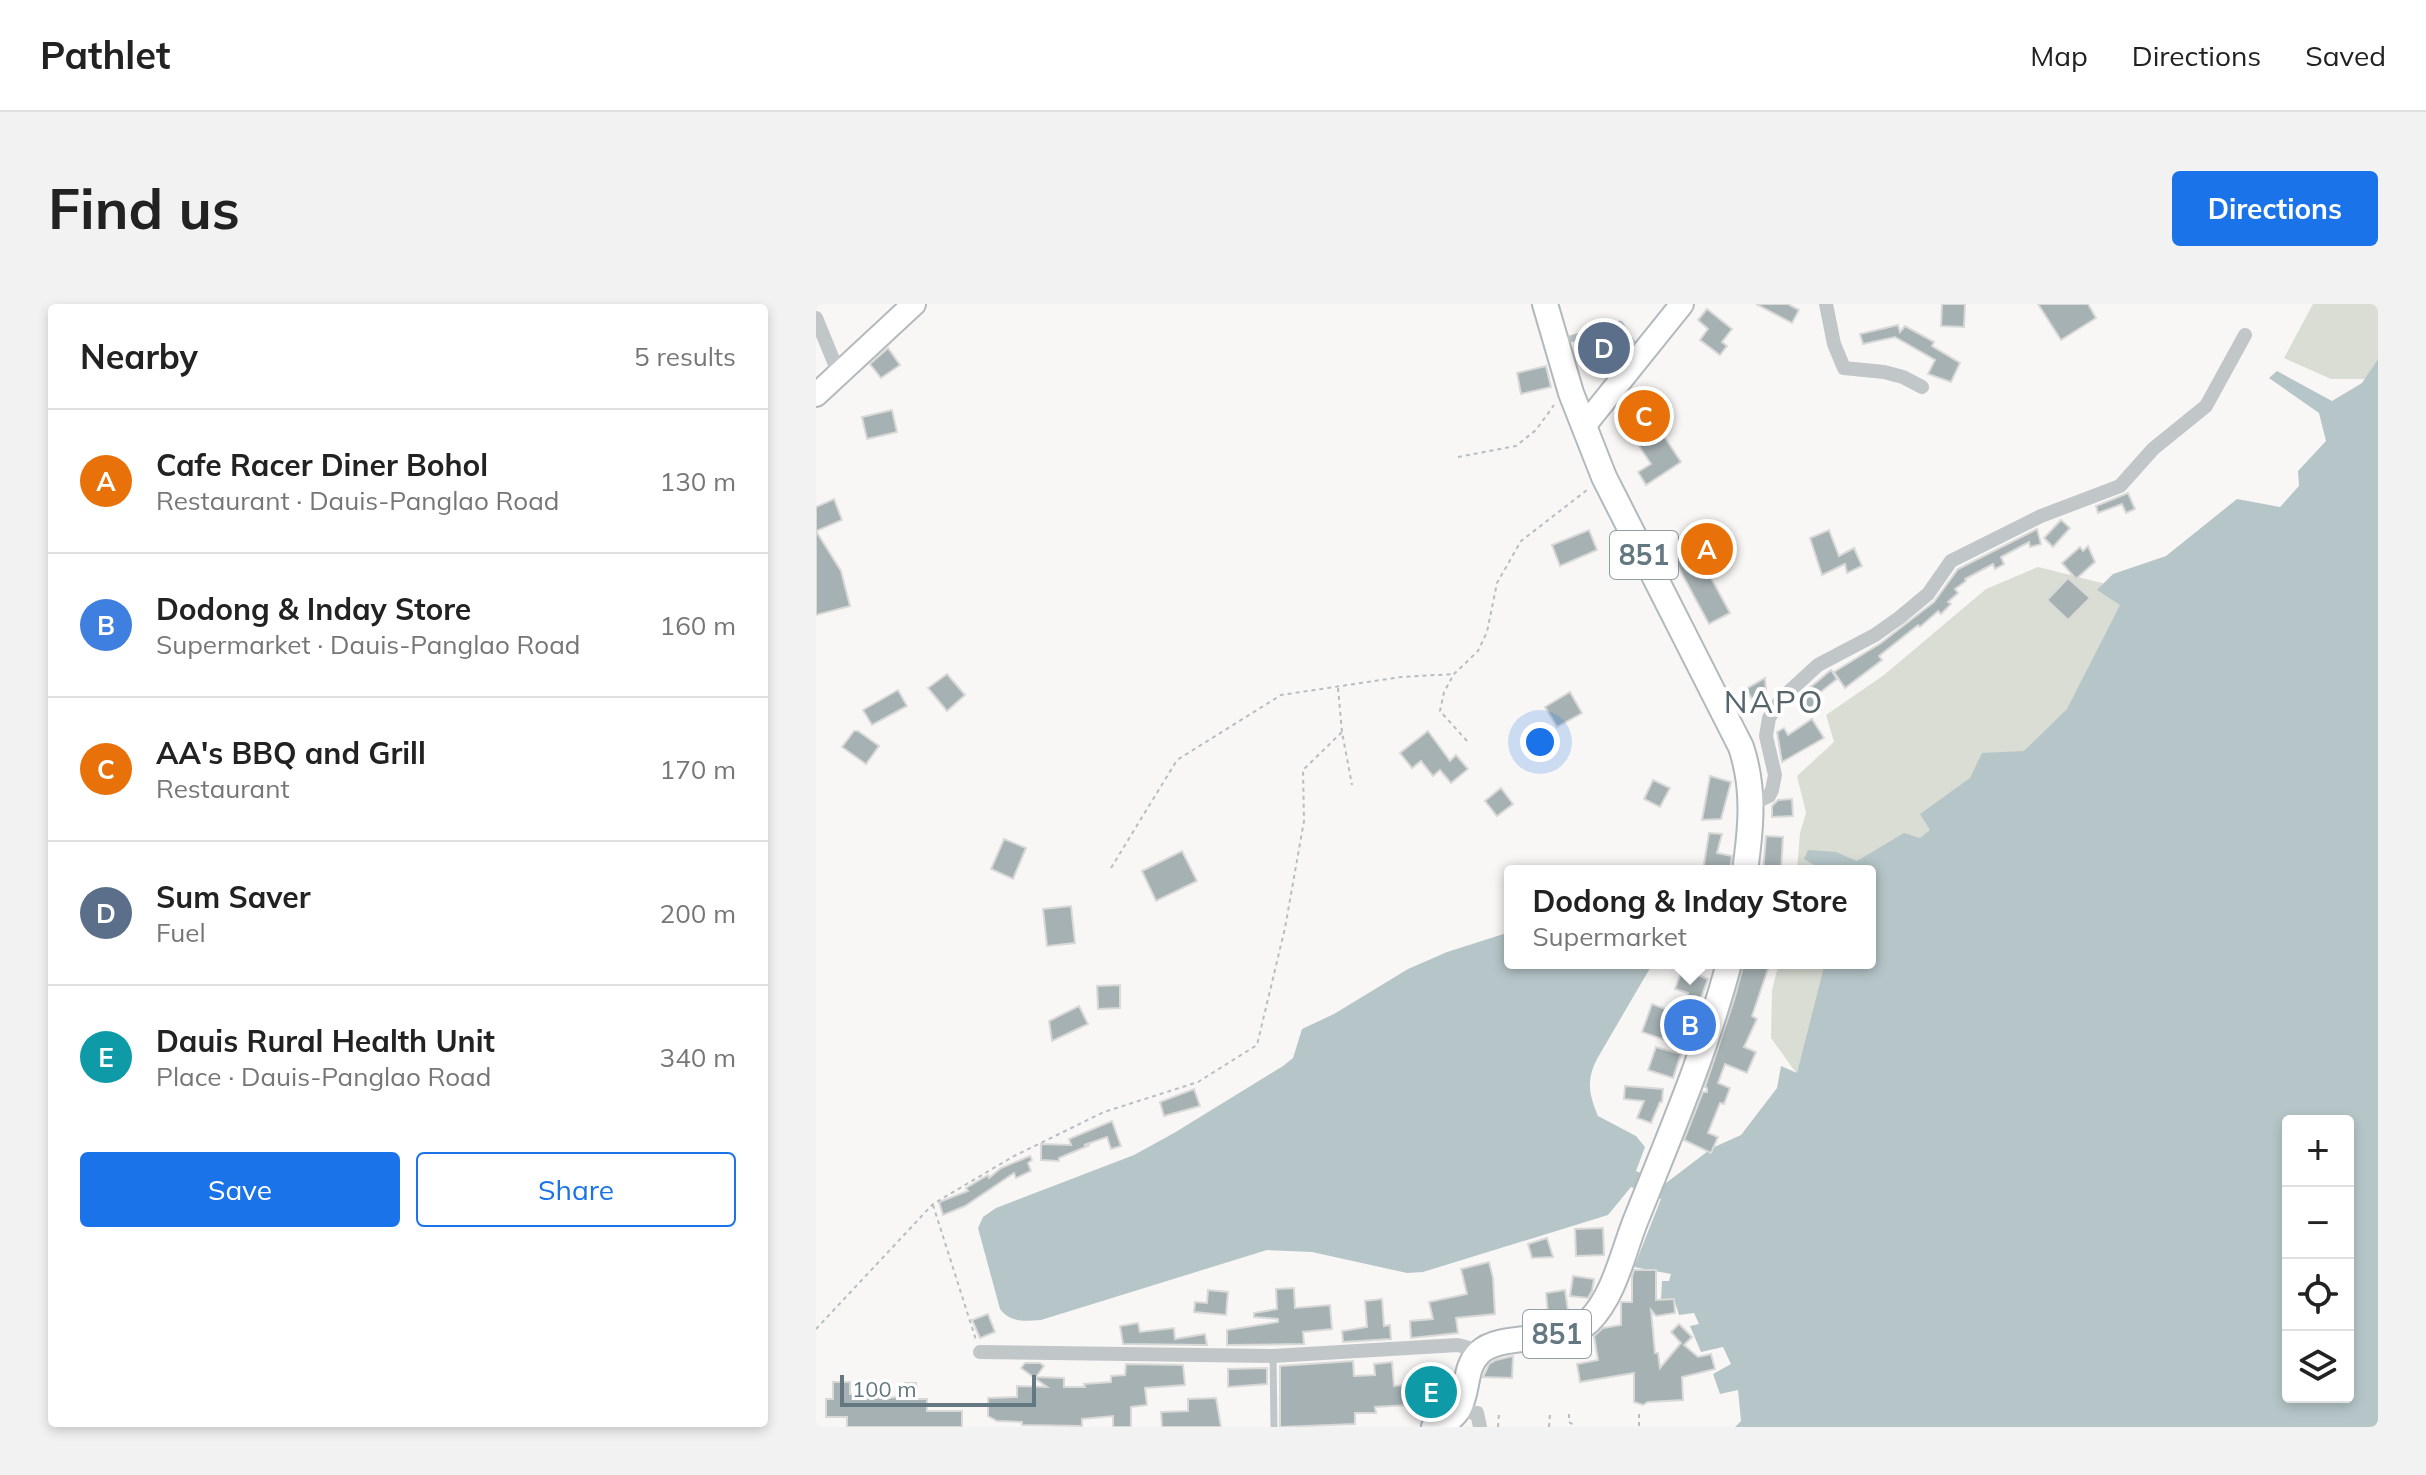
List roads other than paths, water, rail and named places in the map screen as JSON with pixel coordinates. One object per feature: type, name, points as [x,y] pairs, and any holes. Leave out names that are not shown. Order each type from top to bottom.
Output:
[{"type":"main road","points":[[816,395],[914,304]]},
{"type":"main road","name":"851","points":[[1545,304],[1571,393],[1604,477],[1730,722],[1747,765],[1752,804],[1746,865]]},
{"type":"main road","points":[[1584,426],[1682,304]]},
{"type":"main road","name":"851","points":[[1456,1411],[1464,1398],[1471,1367],[1480,1351],[1574,1330],[1589,1320],[1608,1292],[1715,1011],[1727,969]]},
{"type":"main road","points":[[1434,1427],[1443,1424],[1456,1411]]},
{"type":"street","points":[[1826,304],[1834,344],[1844,368],[1884,372],[1922,387]]},
{"type":"street","points":[[816,318],[839,374]]},
{"type":"street","points":[[1752,804],[1769,796],[1772,790],[1775,775],[1766,736],[1769,718],[1782,698],[1818,665],[1875,635],[1899,618],[1928,594],[1951,561],[2041,516],[2120,486],[2153,449],[2206,406],[2245,335]]},
{"type":"street","points":[[980,1352],[1273,1356],[1458,1345],[1480,1351]]},
{"type":"street","points":[[1456,1411],[1477,1413],[1480,1427]]},
{"type":"lane","points":[[1556,343],[1620,324],[1640,357]]},
{"type":"lane","points":[[1273,1356],[1274,1427]]},
{"type":"place","name":"Sum Saver","points":[[1604,348]]},
{"type":"place","name":"AA's BBQ and Grill","points":[[1644,416]]},
{"type":"place","name":"Cafe Racer Diner Bohol","points":[[1707,549]]},
{"type":"place","name":"Dodong & Inday Store","points":[[1690,1025]]},
{"type":"place","name":"Dauis Rural Health Unit","points":[[1431,1392]]},
{"type":"district","name":"NAPO","points":[[1774,702]]}]
